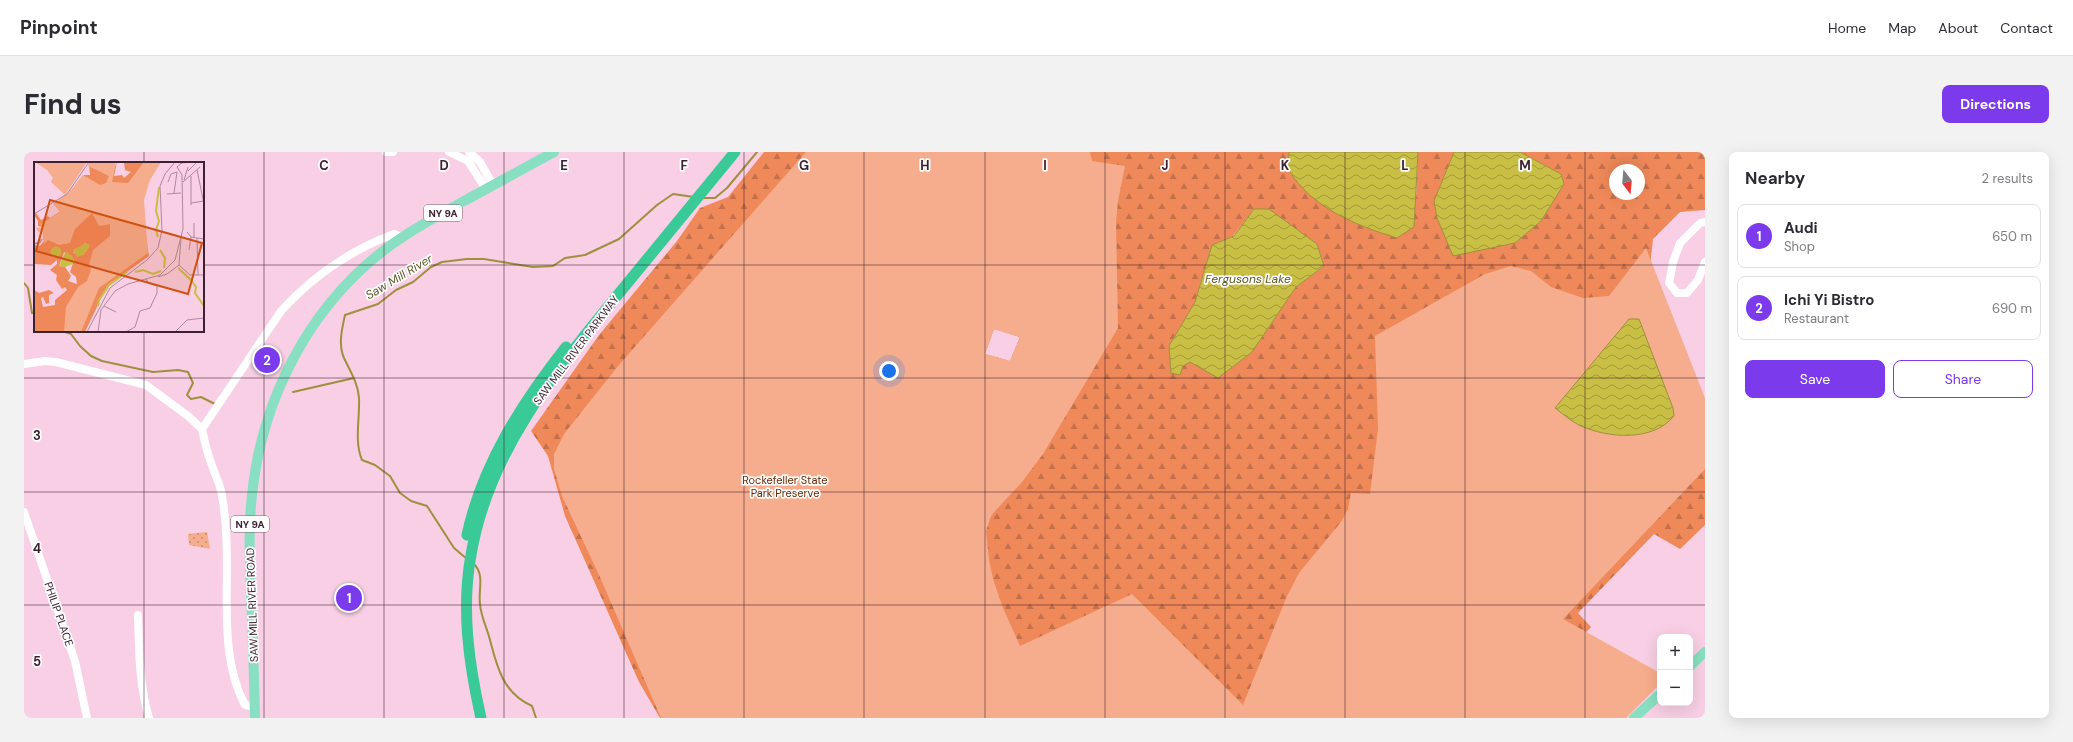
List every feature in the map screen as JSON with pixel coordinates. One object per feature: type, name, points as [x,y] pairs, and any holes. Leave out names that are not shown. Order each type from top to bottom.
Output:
[{"type":"highway","name":"SAW MILL RIVER PARKWAY","points":[[694,196],[726,152]]},
{"type":"highway","name":"SAW MILL RIVER PARKWAY","points":[[481,718],[472,672],[467,628],[466,559],[470,520],[485,478],[504,438],[527,400],[566,346],[694,196],[735,152]]},
{"type":"highway","name":"SAW MILL RIVER PARKWAY","points":[[466,559],[460,585],[460,630],[465,674],[473,718]]},
{"type":"main road","name":"SAW MILL RIVER ROAD","points":[[255,718],[250,526],[256,466],[268,418],[291,363],[320,316],[353,277],[401,237],[554,152]]},
{"type":"main road","points":[[1693,663],[1705,652]]},
{"type":"main road","points":[[1634,718],[1657,697]]},
{"type":"street","points":[[386,152],[393,152]]},
{"type":"street","points":[[449,152],[468,161],[489,187]]},
{"type":"street","points":[[469,152],[480,162],[489,187]]},
{"type":"street","points":[[1705,222],[1700,222],[1680,243],[1673,262],[1669,283],[1677,293],[1687,293],[1698,280],[1705,262]]},
{"type":"street","points":[[202,429],[281,312],[296,294],[329,268],[358,250],[394,234],[401,237]]},
{"type":"street","points":[[24,364],[56,362],[104,376],[146,385],[188,416],[202,429],[206,452],[219,484],[226,532],[226,623],[229,653],[240,697],[244,706],[255,707]]},
{"type":"street","name":"PHILIP PLACE","points":[[24,512],[75,661],[87,718]]},
{"type":"street","points":[[138,615],[139,663],[144,702],[149,718]]},
{"type":"green space","name":"Rockefeller State Park Preserve","points":[[764,152],[1289,152],[1289,169],[1416,200],[1418,152],[1454,152],[1434,201],[1515,243],[1541,221],[1564,184],[1561,174],[1520,152],[1705,152],[1705,210],[1680,212],[1653,239],[1649,276],[1705,416],[1705,525],[1680,549],[1654,534],[1578,613],[1591,627],[1570,649],[1331,718],[660,718],[639,682],[565,516],[548,456],[531,431],[599,335],[677,241],[700,208],[728,197]],"holes":[[[1254,209],[1269,209],[1317,244],[1324,266],[1296,287],[1252,352],[1218,378],[1190,362],[1183,366],[1169,346],[1195,302],[1212,245],[1233,236]],[[994,329],[1020,337],[1010,361],[985,354]]]},
{"type":"green space","name":"Rockefeller State Park Preserve","points":[[806,152],[1090,152],[1092,161],[1125,166],[1118,201],[1116,222],[1118,328],[1043,454],[1022,482],[991,516],[986,531],[989,560],[993,579],[1003,608],[1020,646],[1132,594],[1243,705],[1287,596],[1299,573],[1341,522],[1348,509],[1351,493],[1370,494],[1378,429],[1375,336],[1485,274],[1511,266],[1531,271],[1551,287],[1583,298],[1609,296],[1646,248],[1705,398],[1705,469],[1563,619],[1657,671],[1657,687],[1626,718],[661,718],[599,575],[562,496],[554,469],[554,454],[564,434],[618,366]],"holes":[[[994,329],[1020,337],[1010,361],[985,354]]]},
{"type":"green space","points":[[207,532],[210,549],[189,545],[188,534]]},
{"type":"water","points":[[1289,152],[1418,152],[1414,227],[1397,238],[1367,228],[1337,214],[1310,195],[1298,183],[1288,168]]},
{"type":"water","points":[[1454,152],[1520,152],[1561,174],[1564,184],[1541,221],[1515,243],[1453,256],[1437,218],[1434,201]]},
{"type":"water","name":"Fergusons Lake","points":[[1254,209],[1269,209],[1317,244],[1324,266],[1296,287],[1252,352],[1218,378],[1190,362],[1183,366],[1180,375],[1171,373],[1169,346],[1195,302],[1212,245],[1234,236]]},
{"type":"water","points":[[1629,319],[1639,319],[1673,408],[1674,416],[1665,424],[1642,434],[1617,435],[1592,430],[1581,426],[1555,408]]},
{"type":"waterway","name":"Saw Mill River","points":[[703,198],[715,198],[727,188],[757,152]]},
{"type":"waterway","name":"Saw Mill River","points":[[467,559],[454,548],[427,506],[411,501],[400,493],[390,476],[375,465],[362,460],[358,445],[359,398],[357,387],[344,358],[341,347],[341,336],[345,315],[378,304],[396,290],[413,282],[431,267],[442,262],[467,259],[484,259],[533,267],[553,266],[565,258],[585,255],[619,239],[657,205],[673,194],[694,197]]},
{"type":"waterway","points":[[24,283],[28,288],[32,313],[34,313]]},
{"type":"waterway","points":[[65,332],[71,334],[80,346],[91,356],[102,361],[153,372],[178,370],[188,372],[193,383],[187,395],[191,399],[201,397],[215,404]]},
{"type":"waterway","points":[[293,392],[354,378]]},
{"type":"waterway","name":"Saw Mill River","points":[[474,564],[479,573],[481,609],[495,660],[508,687],[522,701],[532,706],[536,718]]},
{"type":"place","name":"Ichi Yi Bistro","points":[[267,360]]},
{"type":"place","name":"Audi","points":[[349,598]]}]
